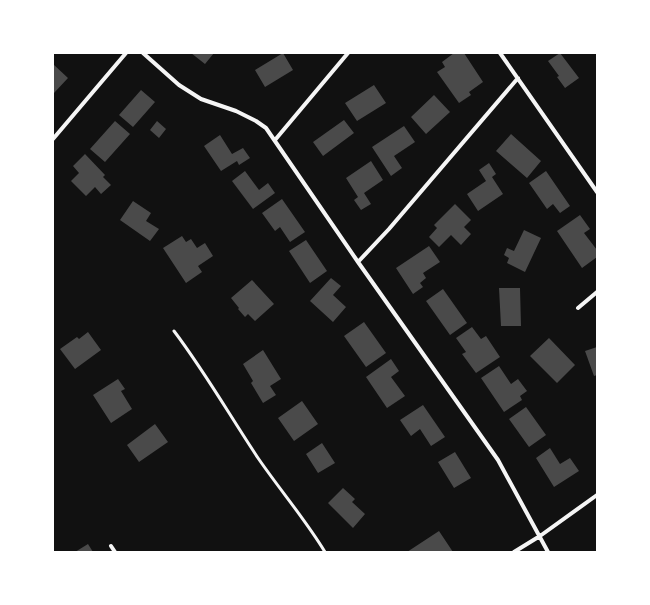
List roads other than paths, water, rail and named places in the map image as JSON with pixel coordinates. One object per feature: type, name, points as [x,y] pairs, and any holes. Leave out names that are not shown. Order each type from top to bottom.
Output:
[{"type":"street","points":[[53,139],[126,53]]},
{"type":"street","points":[[143,53],[179,85],[201,99],[236,111],[266,128],[358,262],[498,460],[548,552]]},
{"type":"street","points":[[275,140],[348,53]]},
{"type":"street","points":[[500,53],[597,192]]},
{"type":"street","points":[[358,262],[403,213],[518,78]]},
{"type":"street","points":[[578,308],[597,292]]},
{"type":"street","points":[[514,552],[540,536],[597,495]]},
{"type":"street","points":[[111,546],[115,552]]},
{"type":"lane","points":[[174,331],[217,393],[258,459],[314,533],[326,552]]}]
